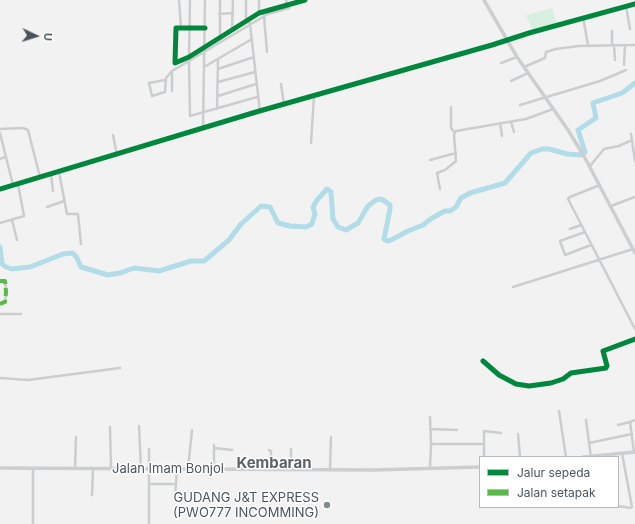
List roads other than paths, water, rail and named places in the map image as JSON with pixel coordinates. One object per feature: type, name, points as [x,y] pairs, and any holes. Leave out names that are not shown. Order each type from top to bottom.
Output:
[{"type":"main road","points":[[484,0],[517,58],[580,149],[634,251]]},
{"type":"main road","points":[[599,456],[635,452]]},
{"type":"main road","name":"Jalan Imam Bonjol","points":[[0,468],[430,470],[479,467]]},
{"type":"street","points":[[179,0],[181,28]]},
{"type":"street","points":[[189,57],[190,0]]},
{"type":"street","points":[[203,128],[205,0]]},
{"type":"street","points":[[220,0],[220,39]]},
{"type":"street","points":[[232,29],[233,0]]},
{"type":"street","points":[[246,0],[247,20],[250,24],[257,97],[260,112]]},
{"type":"street","points":[[259,0],[259,12]]},
{"type":"street","points":[[286,0],[288,7]]},
{"type":"street","points":[[165,80],[149,83],[152,96],[165,92],[165,80],[172,71],[268,14],[305,0]]},
{"type":"street","points":[[0,189],[203,128],[508,41],[584,17],[635,4]]},
{"type":"street","points":[[626,6],[630,29]]},
{"type":"street","points":[[205,28],[176,28],[174,62],[177,63],[220,39],[232,29],[259,12],[288,7]]},
{"type":"street","points":[[219,14],[233,13]]},
{"type":"street","points":[[264,17],[267,52]]},
{"type":"street","points":[[584,17],[588,46]]},
{"type":"street","points":[[612,31],[615,60]]},
{"type":"street","points":[[204,67],[252,39]]},
{"type":"street","points":[[624,65],[625,45]]},
{"type":"street","points":[[523,67],[545,58],[547,51],[568,47],[635,45]]},
{"type":"street","points":[[218,69],[254,57]]},
{"type":"street","points":[[502,63],[517,58]]},
{"type":"street","points":[[217,109],[218,60]]},
{"type":"street","points":[[189,62],[188,115],[192,116],[257,97]]},
{"type":"street","points":[[520,105],[600,81],[626,70]]},
{"type":"street","points":[[172,71],[172,91]]},
{"type":"street","points":[[218,82],[255,72]]},
{"type":"street","points":[[511,81],[528,74]]},
{"type":"street","points":[[218,96],[256,84]]},
{"type":"street","points":[[281,84],[284,105]]},
{"type":"street","points":[[311,143],[314,96]]},
{"type":"street","points":[[440,189],[437,173],[455,164],[455,133],[450,128],[451,107]]},
{"type":"street","points":[[455,133],[458,130],[511,122],[553,109]]},
{"type":"street","points":[[511,122],[514,132]]},
{"type":"street","points":[[500,123],[502,136]]},
{"type":"street","points":[[0,129],[23,128],[28,130],[40,177]]},
{"type":"street","points":[[0,133],[13,185]]},
{"type":"street","points":[[113,135],[117,155]]},
{"type":"street","points":[[590,166],[604,149],[619,146],[632,137],[635,161]]},
{"type":"street","points":[[430,160],[438,160],[442,156],[456,153]]},
{"type":"street","points":[[0,159],[5,157]]},
{"type":"street","points":[[59,172],[67,214],[78,214],[81,244]]},
{"type":"street","points":[[51,174],[53,190]]},
{"type":"street","points":[[0,224],[23,218],[25,215],[18,184]]},
{"type":"street","points":[[600,185],[568,198],[635,329]]},
{"type":"street","points":[[611,206],[635,197]]},
{"type":"street","points":[[48,207],[64,201]]},
{"type":"street","points":[[12,220],[16,240]]},
{"type":"street","points":[[570,229],[581,225]]},
{"type":"street","points":[[585,232],[560,241],[565,255],[591,245]]},
{"type":"street","points":[[513,287],[599,260],[634,251]]},
{"type":"street","points":[[0,281],[5,281],[6,292],[5,302],[0,304]]},
{"type":"street","points":[[0,314],[21,314]]},
{"type":"street","points":[[483,361],[499,375],[516,384],[529,386],[551,383],[563,379],[571,373],[606,368],[607,366],[603,351],[635,339]]},
{"type":"street","points":[[0,378],[35,379],[120,368]]},
{"type":"street","points":[[559,412],[566,456]]},
{"type":"street","points":[[430,417],[430,470]]},
{"type":"street","points":[[586,420],[591,456]]},
{"type":"street","points":[[618,424],[635,420]]},
{"type":"street","points":[[630,422],[635,452]]},
{"type":"street","points":[[139,426],[141,469]]},
{"type":"street","points":[[110,428],[111,469]]},
{"type":"street","points":[[430,429],[457,430]]},
{"type":"street","points":[[188,469],[192,430]]},
{"type":"street","points":[[484,456],[484,430],[501,432]]},
{"type":"street","points":[[518,434],[520,456]]},
{"type":"street","points":[[589,442],[632,434]]},
{"type":"street","points":[[74,469],[76,437]]},
{"type":"street","points":[[330,470],[331,437]]},
{"type":"street","points":[[431,444],[483,444]]},
{"type":"street","points":[[214,470],[214,447],[232,450]]},
{"type":"street","points":[[148,449],[148,524]]},
{"type":"street","points":[[291,449],[291,470]]},
{"type":"street","points":[[269,450],[271,470]]},
{"type":"street","points":[[619,506],[630,508],[633,506],[622,453]]},
{"type":"street","points":[[33,468],[33,524]]},
{"type":"street","points":[[92,495],[93,469]]},
{"type":"street","points":[[175,497],[177,469]]},
{"type":"street","points":[[149,484],[176,484]]},
{"type":"waterway","points":[[0,247],[2,264],[12,269],[30,267],[63,254],[72,253],[76,256],[81,267],[108,275],[134,268],[159,271],[191,261],[204,261],[229,240],[241,224],[261,206],[270,207],[278,223],[290,226],[306,227],[312,224],[315,214],[313,207],[327,189],[331,192],[333,219],[338,227],[346,230],[358,223],[368,206],[376,200],[381,199],[390,205],[384,239],[387,241],[391,240],[423,225],[445,211],[450,211],[456,207],[461,198],[470,193],[505,183],[531,153],[542,149],[580,155],[585,152],[578,130],[596,118],[593,103],[622,93],[635,83]]},
{"type":"place","name":"GUDANG J&T EXPRESS (PWO777 INCOMMING)","points":[[327,505]]},
{"type":"district","name":"Kembaran","points":[[274,463]]}]
